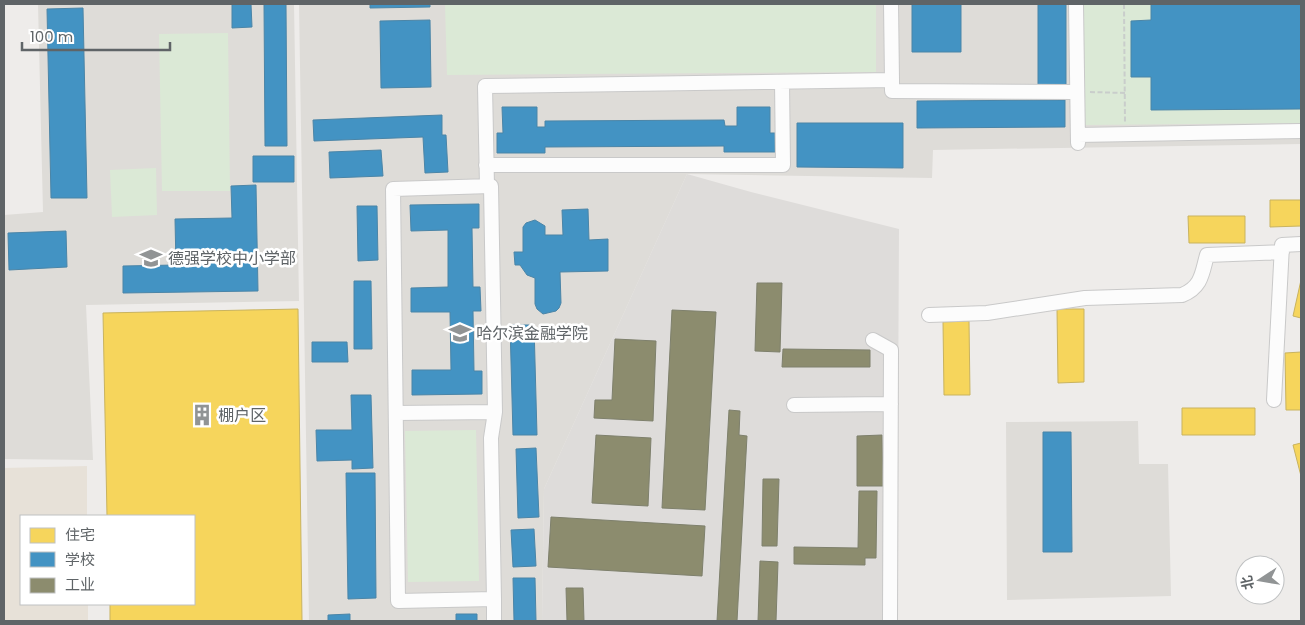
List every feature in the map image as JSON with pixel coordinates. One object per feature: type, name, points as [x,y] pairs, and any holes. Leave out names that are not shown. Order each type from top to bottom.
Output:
[{"type":"lane","points":[[891,4],[892,90],[1077,92]]},
{"type":"lane","points":[[1076,4],[1078,139],[1125,134],[1301,131]]},
{"type":"lane","points":[[487,186],[485,86],[892,80]]},
{"type":"lane","points":[[486,165],[783,165],[782,82]]},
{"type":"lane","points":[[494,599],[398,600],[393,189],[491,186],[495,412],[490,438],[494,599],[494,621]]},
{"type":"lane","points":[[1274,400],[1282,245],[1301,244]]},
{"type":"lane","points":[[929,315],[987,313],[1085,298],[1182,295],[1196,288],[1207,254],[1282,252]]},
{"type":"lane","points":[[873,340],[891,350],[890,621]]},
{"type":"lane","points":[[794,405],[891,404]]},
{"type":"lane","points":[[396,412],[495,412]]},
{"type":"path","points":[[1124,4],[1125,134]]},
{"type":"path","points":[[1077,92],[1125,93]]},
{"type":"shaded area","name":"德强学校中小学部","points":[[38,4],[294,4],[299,301],[86,305],[93,460],[4,459],[4,215],[43,212]]},
{"type":"shaded area","name":"哈尔滨金融学院","points":[[299,4],[1301,4],[1301,144],[933,150],[932,178],[687,174],[544,489],[542,621],[309,621]]},
{"type":"shaded area","points":[[687,174],[899,229],[897,621],[542,621],[544,489]]},
{"type":"shaded area","points":[[1138,421],[1139,464],[1168,464],[1171,596],[1007,600],[1006,422]]},
{"type":"shaded area","points":[[87,466],[87,515],[20,515],[20,605],[88,605],[88,621],[4,621],[4,468]]},
{"type":"green space","points":[[445,4],[876,4],[876,72],[447,75]]},
{"type":"green space","points":[[1083,4],[1301,4],[1301,123],[1085,125]]},
{"type":"green space","points":[[228,33],[230,191],[162,191],[159,34]]},
{"type":"green space","points":[[156,168],[157,215],[112,217],[110,170]]},
{"type":"green space","points":[[476,430],[479,581],[408,582],[405,431]]},
{"type":"building: 住宅","points":[[1270,200],[1301,200],[1301,226],[1270,227]]},
{"type":"building: 住宅","points":[[1188,216],[1245,216],[1245,243],[1189,243]]},
{"type":"building: 住宅","points":[[1301,280],[1301,318],[1293,316]]},
{"type":"building: 住宅","name":"棚户区","points":[[298,309],[302,621],[110,621],[110,605],[195,605],[195,515],[107,515],[103,313]]},
{"type":"building: 住宅","points":[[1057,309],[1084,309],[1084,382],[1058,383]]},
{"type":"building: 住宅","points":[[969,321],[970,395],[944,395],[943,322]]},
{"type":"building: 住宅","points":[[1301,352],[1301,410],[1286,410],[1285,353]]},
{"type":"building: 住宅","points":[[1182,408],[1255,408],[1255,435],[1182,435]]},
{"type":"building: 住宅","points":[[1301,443],[1301,476],[1293,445]]},
{"type":"building: 学校","points":[[232,4],[251,4],[252,27],[232,28]]},
{"type":"building: 学校","points":[[264,4],[286,4],[287,146],[265,146]]},
{"type":"building: 学校","points":[[370,4],[430,4],[430,7],[370,8]]},
{"type":"building: 学校","points":[[912,4],[961,4],[961,52],[912,52]]},
{"type":"building: 学校","points":[[1038,4],[1066,4],[1066,86],[1038,86]]},
{"type":"building: 学校","points":[[1151,4],[1301,4],[1301,109],[1151,110],[1151,77],[1131,77],[1131,21],[1151,20]]},
{"type":"building: 学校","points":[[83,8],[87,198],[51,198],[47,9]]},
{"type":"building: 学校","points":[[430,20],[431,87],[381,88],[380,21]]},
{"type":"building: 学校","points":[[1065,100],[1065,127],[917,128],[917,101]]},
{"type":"building: 学校","points":[[502,107],[537,107],[537,127],[545,127],[545,121],[724,120],[725,126],[737,126],[737,107],[770,107],[770,133],[775,133],[775,152],[724,152],[724,146],[545,147],[545,153],[497,153],[497,133],[503,133]]},
{"type":"building: 学校","points":[[442,115],[442,135],[446,135],[448,172],[425,173],[423,137],[314,141],[313,120]]},
{"type":"building: 学校","points":[[797,123],[903,123],[903,168],[797,167]]},
{"type":"building: 学校","points":[[381,150],[383,176],[330,178],[329,152]]},
{"type":"building: 学校","points":[[253,156],[294,156],[294,182],[253,182]]},
{"type":"building: 学校","points":[[256,185],[258,291],[123,293],[123,266],[176,265],[175,219],[232,218],[231,186]]},
{"type":"building: 学校","points":[[479,204],[479,228],[472,228],[473,287],[480,287],[481,311],[473,311],[474,371],[482,371],[482,394],[412,395],[412,370],[451,370],[450,312],[411,312],[411,288],[448,287],[448,230],[411,231],[410,205]]},
{"type":"building: 学校","points":[[357,206],[377,206],[378,260],[358,261]]},
{"type":"building: 学校","points":[[588,209],[589,240],[608,239],[608,271],[560,272],[561,303],[559,308],[556,311],[543,314],[537,309],[535,304],[535,278],[527,275],[520,265],[515,265],[514,252],[523,252],[523,227],[526,223],[535,220],[545,226],[545,235],[563,235],[562,210]]},
{"type":"building: 学校","points":[[66,231],[67,267],[9,270],[8,233]]},
{"type":"building: 学校","points":[[354,281],[371,281],[372,349],[354,349]]},
{"type":"building: 学校","points":[[510,325],[534,325],[537,435],[513,435]]},
{"type":"building: 学校","points":[[312,342],[347,342],[348,362],[312,362]]},
{"type":"building: 学校","points":[[351,395],[371,395],[373,468],[352,469],[352,460],[317,461],[316,430],[352,430]]},
{"type":"building: 学校","points":[[1043,432],[1071,432],[1072,552],[1043,552]]},
{"type":"building: 学校","points":[[536,448],[539,517],[518,518],[516,449]]},
{"type":"building: 学校","points":[[346,473],[375,473],[376,598],[348,599]]},
{"type":"building: 学校","points":[[534,529],[536,566],[513,567],[511,530]]},
{"type":"building: 学校","points":[[513,578],[535,578],[536,621],[514,621]]},
{"type":"building: 学校","points":[[350,614],[350,621],[328,621],[328,615]]},
{"type":"building: 学校","points":[[456,614],[477,614],[477,621],[456,621]]},
{"type":"building: 工业","points":[[757,283],[782,283],[780,352],[755,351]]},
{"type":"building: 工业","points":[[672,310],[716,312],[705,510],[662,508]]},
{"type":"building: 工业","points":[[615,339],[656,341],[653,421],[594,418],[595,400],[612,400]]},
{"type":"building: 工业","points":[[783,349],[870,350],[870,367],[782,367]]},
{"type":"building: 工业","points":[[729,410],[740,411],[739,435],[747,436],[737,621],[717,621]]},
{"type":"building: 工业","points":[[596,435],[651,438],[648,506],[592,503]]},
{"type":"building: 工业","points":[[882,435],[883,486],[857,486],[857,436]]},
{"type":"building: 工业","points":[[763,479],[779,479],[777,546],[762,546]]},
{"type":"building: 工业","points":[[859,491],[877,491],[876,558],[865,558],[865,565],[794,564],[794,547],[858,548]]},
{"type":"building: 工业","points":[[551,517],[705,526],[702,576],[548,567]]},
{"type":"building: 工业","points":[[760,561],[778,562],[776,621],[758,621]]},
{"type":"building: 工业","points":[[566,588],[583,588],[584,621],[567,621]]},
{"type":"place","name":"德强学校中小学部","points":[[151,258]]},
{"type":"place","name":"哈尔滨金融学院","points":[[460,333]]},
{"type":"place","name":"棚户区","points":[[202,415]]}]
